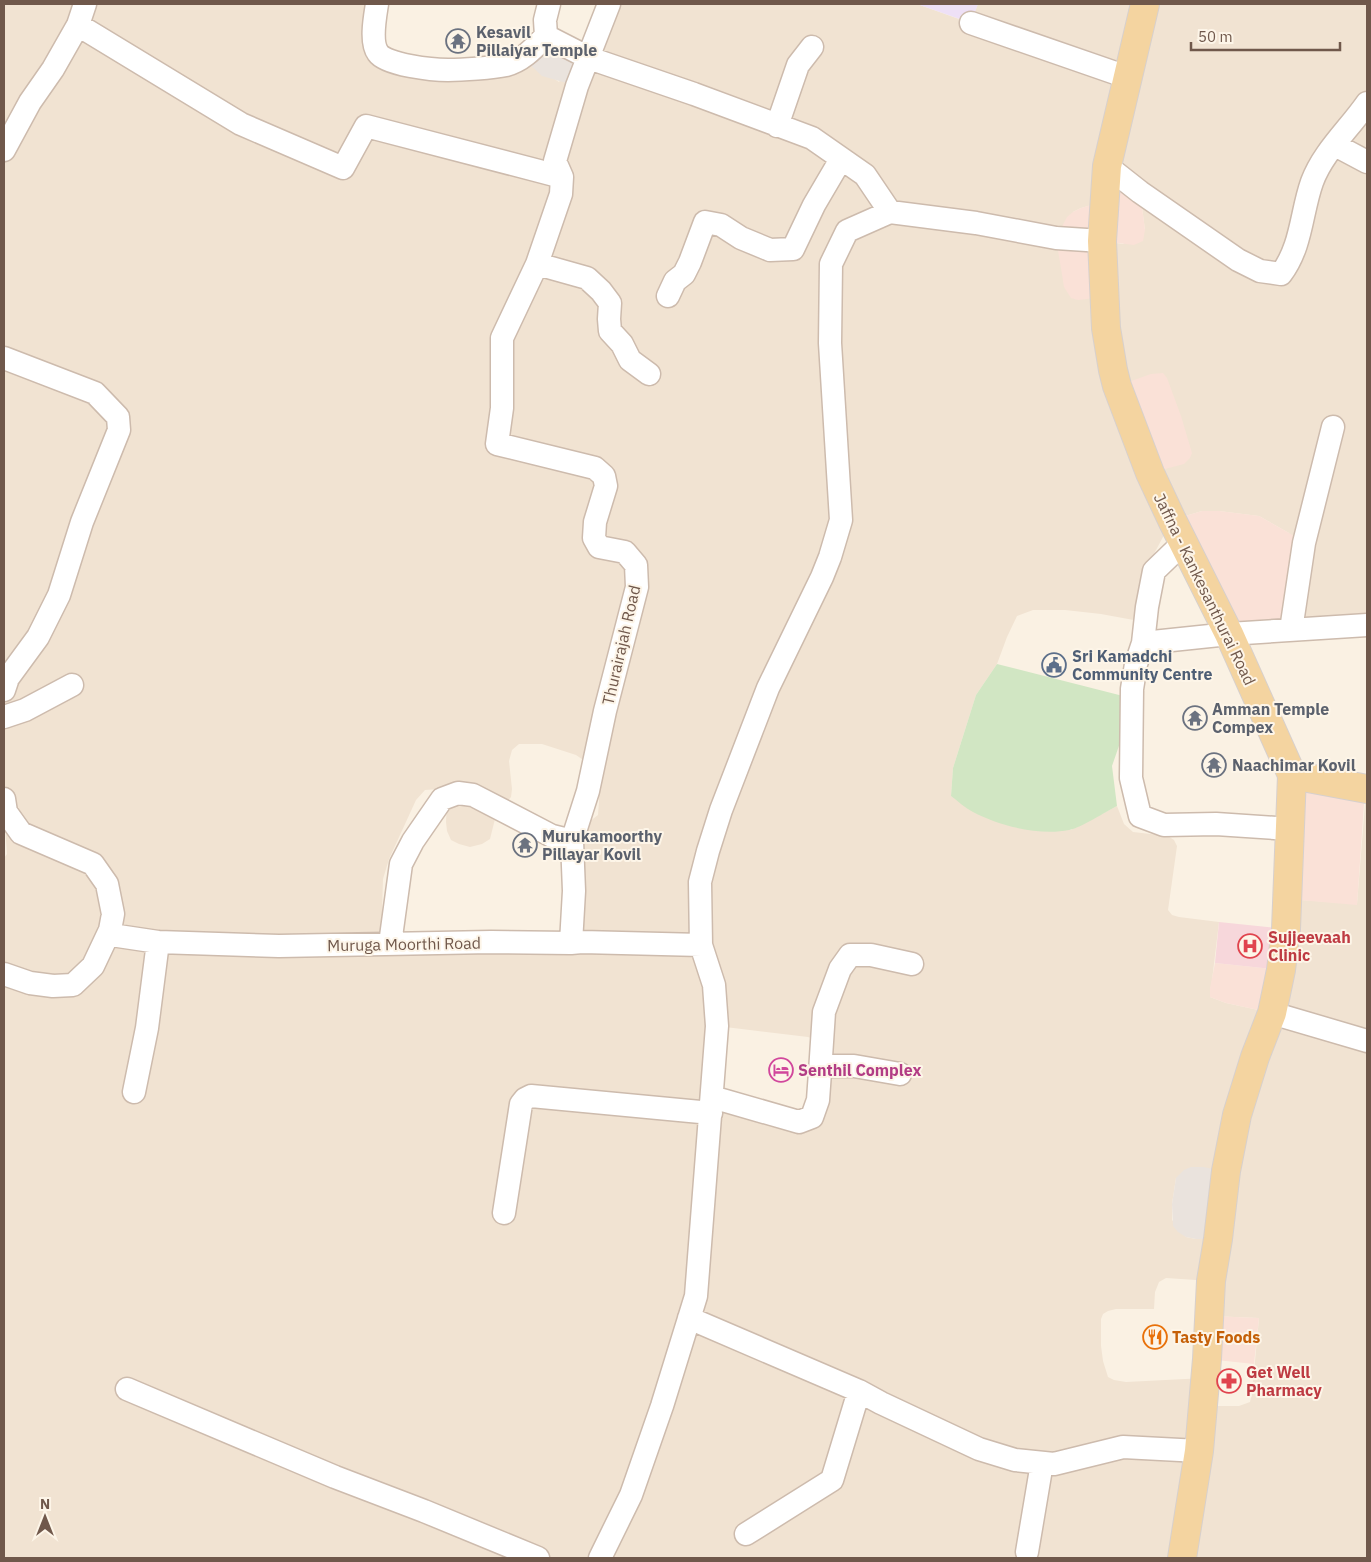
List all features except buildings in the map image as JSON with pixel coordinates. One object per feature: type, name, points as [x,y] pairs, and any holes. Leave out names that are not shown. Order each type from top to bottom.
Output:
[{"type":"main road","name":"Jaffna - Kankesanthurai Road","points":[[1145,4],[1107,166],[1102,241],[1106,328],[1117,386],[1150,473],[1229,634],[1292,775],[1286,929],[1281,970],[1272,1013],[1255,1057],[1237,1115],[1226,1171],[1211,1281],[1207,1360],[1199,1451],[1182,1558]]},
{"type":"main road","points":[[1292,775],[1367,790]]},
{"type":"street","points":[[4,150],[30,102],[53,69],[78,25],[85,4]]},
{"type":"street","points":[[377,4],[374,20],[374,46],[379,54],[387,60],[417,67],[448,70],[506,65],[522,58],[546,36]]},
{"type":"street","points":[[546,36],[545,20],[549,4]]},
{"type":"street","points":[[562,177],[555,161],[577,86],[609,4]]},
{"type":"street","points":[[970,23],[1127,76]]},
{"type":"street","points":[[78,25],[241,124],[343,168],[366,126],[562,177]]},
{"type":"street","points":[[546,36],[589,58],[694,94],[812,138],[865,175],[890,212]]},
{"type":"street","points":[[777,126],[798,65],[812,47]]},
{"type":"street","points":[[1107,166],[1140,192],[1238,260],[1260,271],[1281,274],[1289,264],[1312,183],[1321,164],[1367,103]]},
{"type":"street","points":[[1335,145],[1367,162]]},
{"type":"street","points":[[668,296],[690,262],[705,222],[721,225],[741,238],[770,250],[793,250],[814,205],[842,159]]},
{"type":"street","name":"Thurairajah Road","points":[[562,177],[561,194],[537,264],[502,338],[502,408],[497,444],[595,468],[604,476],[606,486],[595,522],[594,538],[599,547],[625,552],[636,565],[637,587],[605,711],[588,791],[572,841]]},
{"type":"street","points":[[600,1558],[631,1495],[662,1406],[696,1296],[717,1026],[714,985],[701,945],[700,882],[721,810],[768,688],[822,577],[830,557],[840,520],[830,343],[831,264],[847,231],[890,212],[976,223],[1056,238],[1102,241]]},
{"type":"street","points":[[537,264],[587,278],[601,291],[610,303],[610,331],[622,344],[630,360],[649,374]]},
{"type":"street","points":[[4,358],[95,393],[118,417],[119,430],[82,522],[60,595],[38,637],[5,681]]},
{"type":"street","points":[[1292,630],[1304,543],[1333,427]]},
{"type":"street","points":[[1183,543],[1154,571],[1143,643],[1136,664],[1132,690],[1131,778],[1140,816],[1164,826],[1216,824],[1290,829]]},
{"type":"street","points":[[1143,643],[1229,634],[1367,625]]},
{"type":"street","points":[[4,717],[25,710],[72,685]]},
{"type":"street","points":[[390,944],[401,864],[413,841],[442,799],[458,793],[473,795],[552,836],[572,841],[574,892],[571,943]]},
{"type":"street","points":[[4,798],[6,812],[21,833],[93,864],[107,884],[112,914],[110,930],[92,966],[72,984],[53,986],[30,983],[4,974]]},
{"type":"street","name":"Muruga Moorthi Road","points":[[110,930],[118,936],[158,942],[279,946],[491,942],[701,945]]},
{"type":"street","points":[[134,1092],[146,1028],[158,942]]},
{"type":"street","points":[[504,1213],[521,1104],[525,1099],[531,1096],[711,1105],[799,1122],[812,1116],[818,1100],[824,1012],[840,969],[850,956],[871,955],[912,964]]},
{"type":"street","points":[[1272,1013],[1367,1041]]},
{"type":"street","points":[[820,1072],[826,1066],[854,1066],[900,1074]]},
{"type":"street","points":[[689,1318],[858,1390],[881,1403],[979,1449],[1015,1460],[1054,1464],[1124,1447],[1199,1451]]},
{"type":"street","points":[[127,1388],[335,1477],[538,1558]]},
{"type":"street","points":[[746,1534],[832,1480],[858,1390]]},
{"type":"street","points":[[1026,1552],[1042,1463]]},
{"type":"shaded area","points":[[4,4],[377,4],[387,60],[523,58],[559,82],[609,4],[917,4],[970,23],[978,4],[1367,4],[1367,625],[1291,630],[1289,533],[1259,516],[1202,511],[1172,520],[1148,565],[1139,621],[1065,610],[1033,610],[1017,616],[997,664],[976,695],[953,768],[951,796],[1071,830],[1117,806],[1124,824],[1133,832],[1168,836],[1174,840],[1177,846],[1168,910],[1172,915],[1179,917],[1219,922],[1210,997],[1226,1003],[1272,1013],[1287,899],[1357,904],[1367,779],[1367,1558],[4,1558],[4,858],[7,854],[4,813]],"holes":[[[1140,192],[1145,230],[1123,244],[1102,241],[1073,212],[1081,208]],[[519,744],[542,744],[576,755],[589,764],[599,789],[598,815],[589,822],[575,854],[582,942],[381,945],[383,879],[389,859],[416,800],[425,790],[438,789],[447,804],[446,822],[451,840],[470,847],[482,844],[490,839],[496,815],[511,797],[509,761],[512,750]],[[717,1026],[808,1037],[822,1042],[817,1119],[712,1097]],[[1176,1178],[1218,1239],[1186,1237],[1172,1220],[1172,1204]],[[1166,1278],[1211,1281],[1210,1316],[1259,1318],[1250,1402],[1239,1406],[1202,1406],[1205,1378],[1126,1382],[1108,1377],[1101,1346],[1101,1319],[1103,1314],[1116,1309],[1154,1309],[1155,1292],[1159,1282]]]},
{"type":"shaded area","points":[[917,4],[978,4],[971,23]]},
{"type":"shaded area","points":[[546,36],[589,58],[577,86],[542,76],[523,58]]},
{"type":"shaded area","points":[[1107,166],[1140,192],[1145,230],[1143,241],[1134,245],[1103,241],[1104,296],[1078,300],[1071,298],[1064,287],[1056,238],[1067,217],[1081,208],[1091,205]]},
{"type":"shaded area","points":[[1163,373],[1167,378],[1181,416],[1192,453],[1184,464],[1150,473],[1117,386],[1151,374]]},
{"type":"shaded area","points":[[1202,511],[1259,516],[1304,543],[1291,630],[1229,634],[1172,520]]},
{"type":"shaded area","points":[[1292,775],[1365,789],[1357,905],[1287,899]]},
{"type":"shaded area","name":"Sujjeevaah Clinic","points":[[1219,922],[1286,929],[1281,970],[1215,963]]},
{"type":"shaded area","points":[[1215,963],[1281,970],[1272,1013],[1226,1003],[1210,997]]},
{"type":"shaded area","points":[[1191,1167],[1226,1171],[1218,1239],[1186,1237],[1173,1226],[1172,1204],[1176,1178],[1184,1170]]},
{"type":"shaded area","points":[[1210,1316],[1259,1318],[1254,1364],[1207,1359]]},
{"type":"green space","points":[[997,664],[1127,697],[1121,740],[1112,766],[1117,806],[1074,829],[1045,832],[995,822],[970,810],[951,796],[953,768],[976,695]]},
{"type":"place","name":"Kesavil Pillaiyar Temple","points":[[458,41]]},
{"type":"place","name":"Sri Kamadchi Community Centre","points":[[1054,665]]},
{"type":"place","name":"Amman Temple Compex","points":[[1195,718]]},
{"type":"place","name":"Naachimar Kovil","points":[[1214,765]]},
{"type":"place","name":"Murukamoorthy Pillayar Kovil","points":[[525,845]]},
{"type":"place","name":"Sujjeevaah Clinic","points":[[1250,946]]},
{"type":"place","name":"Senthil Complex","points":[[781,1070]]},
{"type":"place","name":"Tasty Foods","points":[[1155,1337]]},
{"type":"place","name":"Get Well Pharmacy","points":[[1229,1381]]}]
